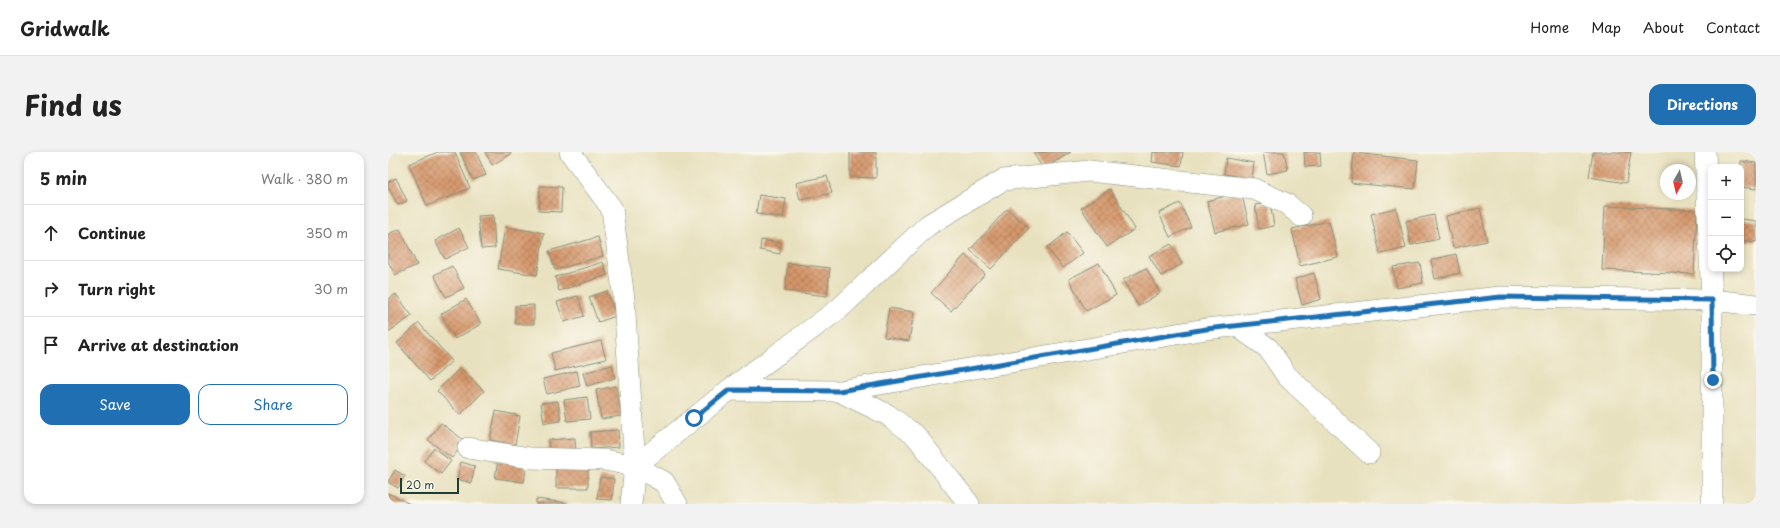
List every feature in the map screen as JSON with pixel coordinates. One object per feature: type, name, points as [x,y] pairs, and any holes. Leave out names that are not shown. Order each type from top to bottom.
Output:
[{"type":"street","points":[[570,152],[612,209],[624,298],[635,466],[631,504]]},
{"type":"street","points":[[1705,152],[1712,300],[1712,504]]},
{"type":"street","points":[[635,466],[729,390],[840,308],[928,225],[1003,180],[1089,171],[1254,189],[1287,204],[1301,216]]},
{"type":"street","points":[[729,390],[839,391],[1206,329],[1501,297],[1712,300],[1756,305]]},
{"type":"street","points":[[1237,326],[1268,348],[1287,376],[1369,453]]},
{"type":"street","points":[[839,391],[888,415],[916,436],[969,504]]},
{"type":"street","points":[[468,448],[530,458],[605,460],[635,466],[664,482],[677,504]]},
{"type":"building","points":[[438,152],[455,152],[470,188],[427,206],[409,164]]},
{"type":"building","points":[[460,152],[476,152],[486,175],[473,180]]},
{"type":"building","points":[[485,152],[510,152],[511,154],[492,165]]},
{"type":"building","points":[[850,152],[876,152],[876,178],[850,177]]},
{"type":"building","points":[[1033,152],[1071,152],[1043,169]]},
{"type":"building","points":[[1153,152],[1183,152],[1181,166],[1152,162]]},
{"type":"building","points":[[1263,152],[1284,152],[1288,170],[1267,174]]},
{"type":"building","points":[[1304,152],[1320,152],[1321,166],[1305,167]]},
{"type":"building","points":[[1593,152],[1631,152],[1626,183],[1589,177]]},
{"type":"building","points":[[1354,153],[1418,160],[1415,189],[1351,183]]},
{"type":"building","points":[[1226,158],[1254,163],[1252,179],[1224,174]]},
{"type":"building","points":[[1741,161],[1756,163],[1756,189],[1744,187],[1744,164],[1741,164]]},
{"type":"building","points":[[827,176],[832,193],[800,200],[796,183]]},
{"type":"building","points":[[396,178],[407,201],[398,205],[388,187],[388,182]]},
{"type":"building","points":[[540,186],[562,187],[561,212],[539,211]]},
{"type":"building","points":[[1110,189],[1135,229],[1107,247],[1081,208]]},
{"type":"building","points":[[1241,192],[1249,224],[1215,232],[1207,201]]},
{"type":"building","points":[[759,195],[786,199],[783,218],[756,214]]},
{"type":"building","points":[[1180,203],[1191,227],[1170,237],[1159,213]]},
{"type":"building","points":[[1270,203],[1274,226],[1259,229],[1255,205]]},
{"type":"building","points":[[1605,206],[1697,210],[1694,274],[1602,270]]},
{"type":"building","points":[[1396,208],[1406,248],[1380,254],[1371,214]]},
{"type":"building","points":[[1480,208],[1487,241],[1453,248],[1446,216]]},
{"type":"building","points":[[1007,209],[1029,228],[991,269],[970,250]]},
{"type":"building","points":[[493,215],[495,248],[481,249],[478,216]]},
{"type":"building","points":[[1434,215],[1439,239],[1411,245],[1406,221]]},
{"type":"building","points":[[1744,219],[1756,221],[1756,242],[1744,240]]},
{"type":"building","points":[[1329,221],[1338,257],[1300,266],[1292,229]]},
{"type":"building","points":[[505,227],[544,233],[537,275],[498,269]]},
{"type":"building","points":[[459,228],[469,247],[445,259],[435,241]]},
{"type":"building","points":[[400,229],[417,265],[395,275],[388,261],[388,234]]},
{"type":"building","points":[[1067,232],[1083,253],[1063,268],[1047,248]]},
{"type":"building","points":[[598,237],[603,256],[555,270],[549,251]]},
{"type":"building","points":[[761,240],[781,243],[780,254],[760,250]]},
{"type":"building","points":[[1171,244],[1182,264],[1161,276],[1149,256]]},
{"type":"building","points":[[1456,254],[1460,273],[1435,279],[1431,260]]},
{"type":"building","points":[[965,255],[985,274],[951,311],[931,293]]},
{"type":"building","points":[[603,262],[607,275],[559,291],[555,277]]},
{"type":"building","points":[[788,263],[830,268],[827,296],[785,291]]},
{"type":"building","points":[[1099,263],[1116,295],[1086,311],[1069,279]]},
{"type":"building","points":[[1420,263],[1423,283],[1397,288],[1393,267]]},
{"type":"building","points":[[452,266],[464,288],[446,297],[434,275]]},
{"type":"building","points":[[1146,268],[1160,293],[1138,306],[1123,280]]},
{"type":"building","points":[[1314,273],[1321,299],[1302,305],[1295,279]]},
{"type":"building","points":[[607,291],[616,316],[598,322],[589,297]]},
{"type":"building","points":[[396,294],[412,316],[388,332],[388,299]]},
{"type":"building","points":[[578,296],[584,316],[564,322],[557,302]]},
{"type":"building","points":[[466,299],[481,324],[455,339],[441,314]]},
{"type":"building","points":[[534,305],[534,324],[515,324],[515,306]]},
{"type":"building","points":[[889,308],[914,312],[909,341],[884,337]]},
{"type":"building","points":[[419,323],[452,361],[430,381],[397,343]]},
{"type":"building","points":[[601,341],[606,359],[555,371],[551,353]]},
{"type":"building","points":[[612,365],[615,378],[587,386],[583,373]]},
{"type":"building","points":[[460,368],[484,391],[460,415],[437,391]]},
{"type":"building","points":[[577,371],[580,386],[547,394],[543,379]]},
{"type":"building","points":[[616,386],[621,416],[601,419],[596,390]]},
{"type":"building","points":[[587,397],[590,419],[567,421],[564,400]]},
{"type":"building","points":[[558,401],[561,421],[544,423],[541,403]]},
{"type":"building","points":[[496,411],[520,416],[515,445],[490,440]]},
{"type":"building","points":[[441,423],[465,441],[452,458],[428,440]]},
{"type":"building","points":[[618,430],[619,447],[591,449],[590,432]]},
{"type":"building","points":[[575,438],[576,453],[549,455],[548,440]]},
{"type":"building","points":[[434,448],[451,461],[441,474],[424,461]]},
{"type":"building","points":[[498,460],[527,464],[524,482],[495,478]]},
{"type":"building","points":[[461,462],[475,466],[471,483],[457,479]]},
{"type":"building","points":[[556,462],[588,462],[588,488],[556,488]]},
{"type":"building","points":[[395,470],[405,476],[398,488],[388,482]]},
{"type":"building","points":[[600,477],[614,479],[612,500],[597,499]]},
{"type":"building","points":[[388,493],[410,504],[388,504]]},
{"type":"building","points":[[536,499],[567,503],[567,504],[536,504]]},
{"type":"route","points":[[694,418],[729,390],[839,391],[1206,329],[1501,297],[1712,300],[1713,380]]}]
